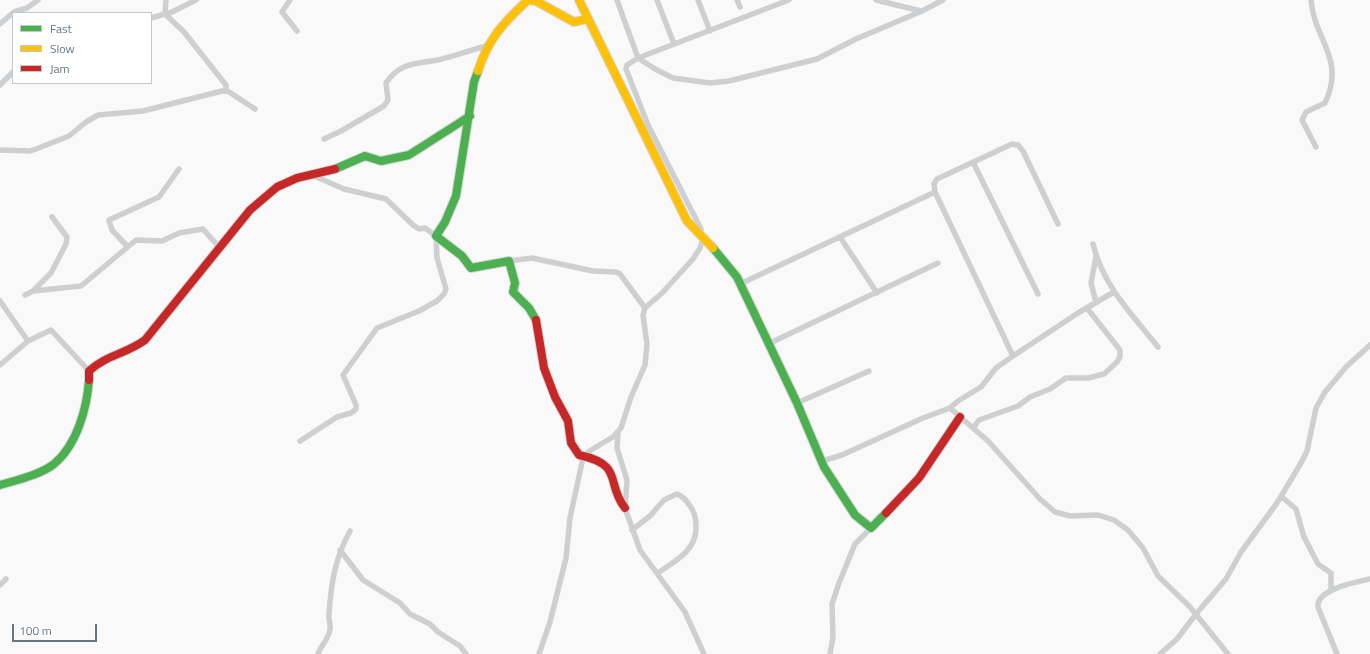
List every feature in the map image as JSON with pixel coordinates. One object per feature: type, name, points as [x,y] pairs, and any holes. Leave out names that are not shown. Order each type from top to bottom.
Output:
[{"type":"street","points":[[14,12],[27,8],[38,0]]},
{"type":"street","points":[[166,0],[165,14],[194,43],[226,85],[226,90]]},
{"type":"street","points":[[152,18],[185,6],[196,0]]},
{"type":"street","points":[[290,0],[282,14],[297,31]]},
{"type":"street","points":[[300,441],[337,417],[352,413],[356,409],[356,405],[342,375],[377,328],[412,315],[436,301],[444,294],[446,289],[437,258],[436,236],[445,222],[456,196],[470,116],[474,82],[481,60],[505,21],[528,0],[536,1],[574,22],[587,19]]},
{"type":"street","points":[[579,0],[687,221],[728,266],[740,284],[797,403],[822,461],[838,490],[855,515],[871,528]]},
{"type":"street","points":[[617,0],[638,58],[673,78],[710,83],[729,81],[817,59],[856,39],[922,12],[943,0]]},
{"type":"street","points":[[657,0],[674,44]]},
{"type":"street","points":[[698,0],[710,31]]},
{"type":"street","points":[[737,0],[740,7]]},
{"type":"street","points":[[539,654],[550,622],[566,558],[570,518],[584,456],[618,433],[621,428],[631,397],[646,365],[647,344],[643,315],[645,308],[662,293],[693,259],[700,248],[702,237],[701,229],[648,125],[626,69],[627,65],[638,58],[710,31],[776,2],[789,0]]},
{"type":"street","points":[[876,0],[922,12]]},
{"type":"street","points":[[1311,0],[1314,19],[1328,51],[1333,73],[1325,102],[1306,112],[1302,120],[1316,147]]},
{"type":"street","points":[[0,24],[12,14]]},
{"type":"street","points":[[324,139],[342,131],[384,106],[388,100],[386,83],[400,69],[410,64],[437,60],[489,45]]},
{"type":"street","points":[[0,85],[12,73]]},
{"type":"street","points":[[0,150],[30,151],[36,149],[69,136],[86,122],[98,115],[143,111],[226,90],[255,109]]},
{"type":"street","points":[[89,371],[100,361],[133,349],[145,340],[192,284],[219,247],[250,210],[266,194],[286,182],[333,170],[365,156],[372,157],[381,162],[409,155],[470,116]]},
{"type":"street","points":[[1013,356],[935,192],[934,184],[937,179],[973,162],[1012,144],[1018,145],[1023,151],[1058,224]]},
{"type":"street","points":[[973,162],[1038,294]]},
{"type":"street","points":[[128,246],[112,230],[109,220],[159,196],[179,169]]},
{"type":"street","points":[[312,175],[344,189],[386,199],[413,225],[419,229],[425,228],[462,256],[471,268],[532,258],[593,271],[616,272],[620,274],[645,308]]},
{"type":"street","points":[[740,284],[935,192]]},
{"type":"street","points":[[33,291],[51,273],[66,244],[67,236],[52,216]]},
{"type":"street","points":[[25,294],[33,291],[81,286],[136,240],[162,241],[179,233],[200,228],[205,230],[219,247]]},
{"type":"street","points":[[840,237],[877,293]]},
{"type":"street","points":[[1092,244],[1101,271],[1114,292],[1158,347]]},
{"type":"street","points":[[1096,256],[1091,283],[1096,302]]},
{"type":"street","points":[[509,261],[515,283],[513,292],[529,308],[537,321],[544,368],[555,397],[568,421],[571,444],[578,454],[593,458],[607,468],[612,474],[640,550],[685,612],[704,654]]},
{"type":"street","points":[[768,344],[938,263]]},
{"type":"street","points":[[822,461],[842,455],[923,418],[950,408],[958,401],[981,387],[996,368],[1096,302],[1114,292]]},
{"type":"street","points":[[0,301],[28,341]]},
{"type":"street","points":[[974,427],[979,420],[1018,406],[1030,396],[1050,389],[1066,378],[1088,378],[1104,374],[1112,367],[1120,357],[1120,350],[1087,308]]},
{"type":"street","points":[[0,365],[28,341],[52,330],[89,371],[90,380],[84,406],[69,445],[59,459],[51,466],[0,485]]},
{"type":"street","points":[[1160,654],[1177,639],[1226,579],[1241,552],[1282,497],[1307,451],[1316,408],[1325,392],[1346,367],[1370,345]]},
{"type":"street","points":[[797,403],[869,371]]},
{"type":"street","points":[[950,408],[974,427],[1008,461],[1040,499],[1055,512],[1065,516],[1098,515],[1106,517],[1128,530],[1143,548],[1158,576],[1196,614],[1228,654]]},
{"type":"street","points":[[830,654],[832,637],[832,604],[839,582],[855,544],[919,478],[960,417]]},
{"type":"street","points":[[618,433],[617,448],[627,480],[625,508]]},
{"type":"street","points":[[632,530],[650,516],[664,500],[677,494],[682,495],[695,514],[696,520],[693,543],[685,554],[658,574]]},
{"type":"street","points":[[1282,497],[1296,509],[1304,538],[1318,564],[1331,573],[1332,591]]},
{"type":"street","points":[[318,654],[330,629],[328,616],[330,598],[340,550],[350,531]]},
{"type":"street","points":[[340,550],[363,580],[400,603],[410,614],[430,624],[438,632],[460,646],[466,654]]},
{"type":"street","points":[[1337,654],[1318,604],[1322,596],[1332,591],[1370,579]]},
{"type":"street","points":[[0,585],[6,580]]},
{"type":"traffic: fast","points":[[478,71],[474,82],[456,196],[445,222],[436,236],[462,256],[471,268],[509,261],[515,283],[513,292],[529,308],[536,320]]},
{"type":"traffic: fast","points":[[335,169],[365,156],[381,161],[409,155],[470,116]]},
{"type":"traffic: fast","points":[[713,248],[737,277],[797,403],[824,467],[855,515],[871,528],[886,513]]},
{"type":"traffic: fast","points":[[0,485],[28,477],[42,471],[54,464],[62,456],[75,436],[83,414],[89,380]]},
{"type":"traffic: slow","points":[[478,71],[492,40],[511,16],[528,0],[536,1],[574,22],[587,19]]},
{"type":"traffic: slow","points":[[579,0],[687,221],[713,248]]},
{"type":"traffic: jam","points":[[89,380],[89,371],[102,361],[138,345],[145,340],[250,210],[277,187],[297,178],[335,169]]},
{"type":"traffic: jam","points":[[536,320],[544,368],[555,397],[568,421],[571,443],[579,455],[603,464],[608,470],[612,476],[619,499],[625,508]]},
{"type":"traffic: jam","points":[[886,513],[919,478],[960,417]]}]
